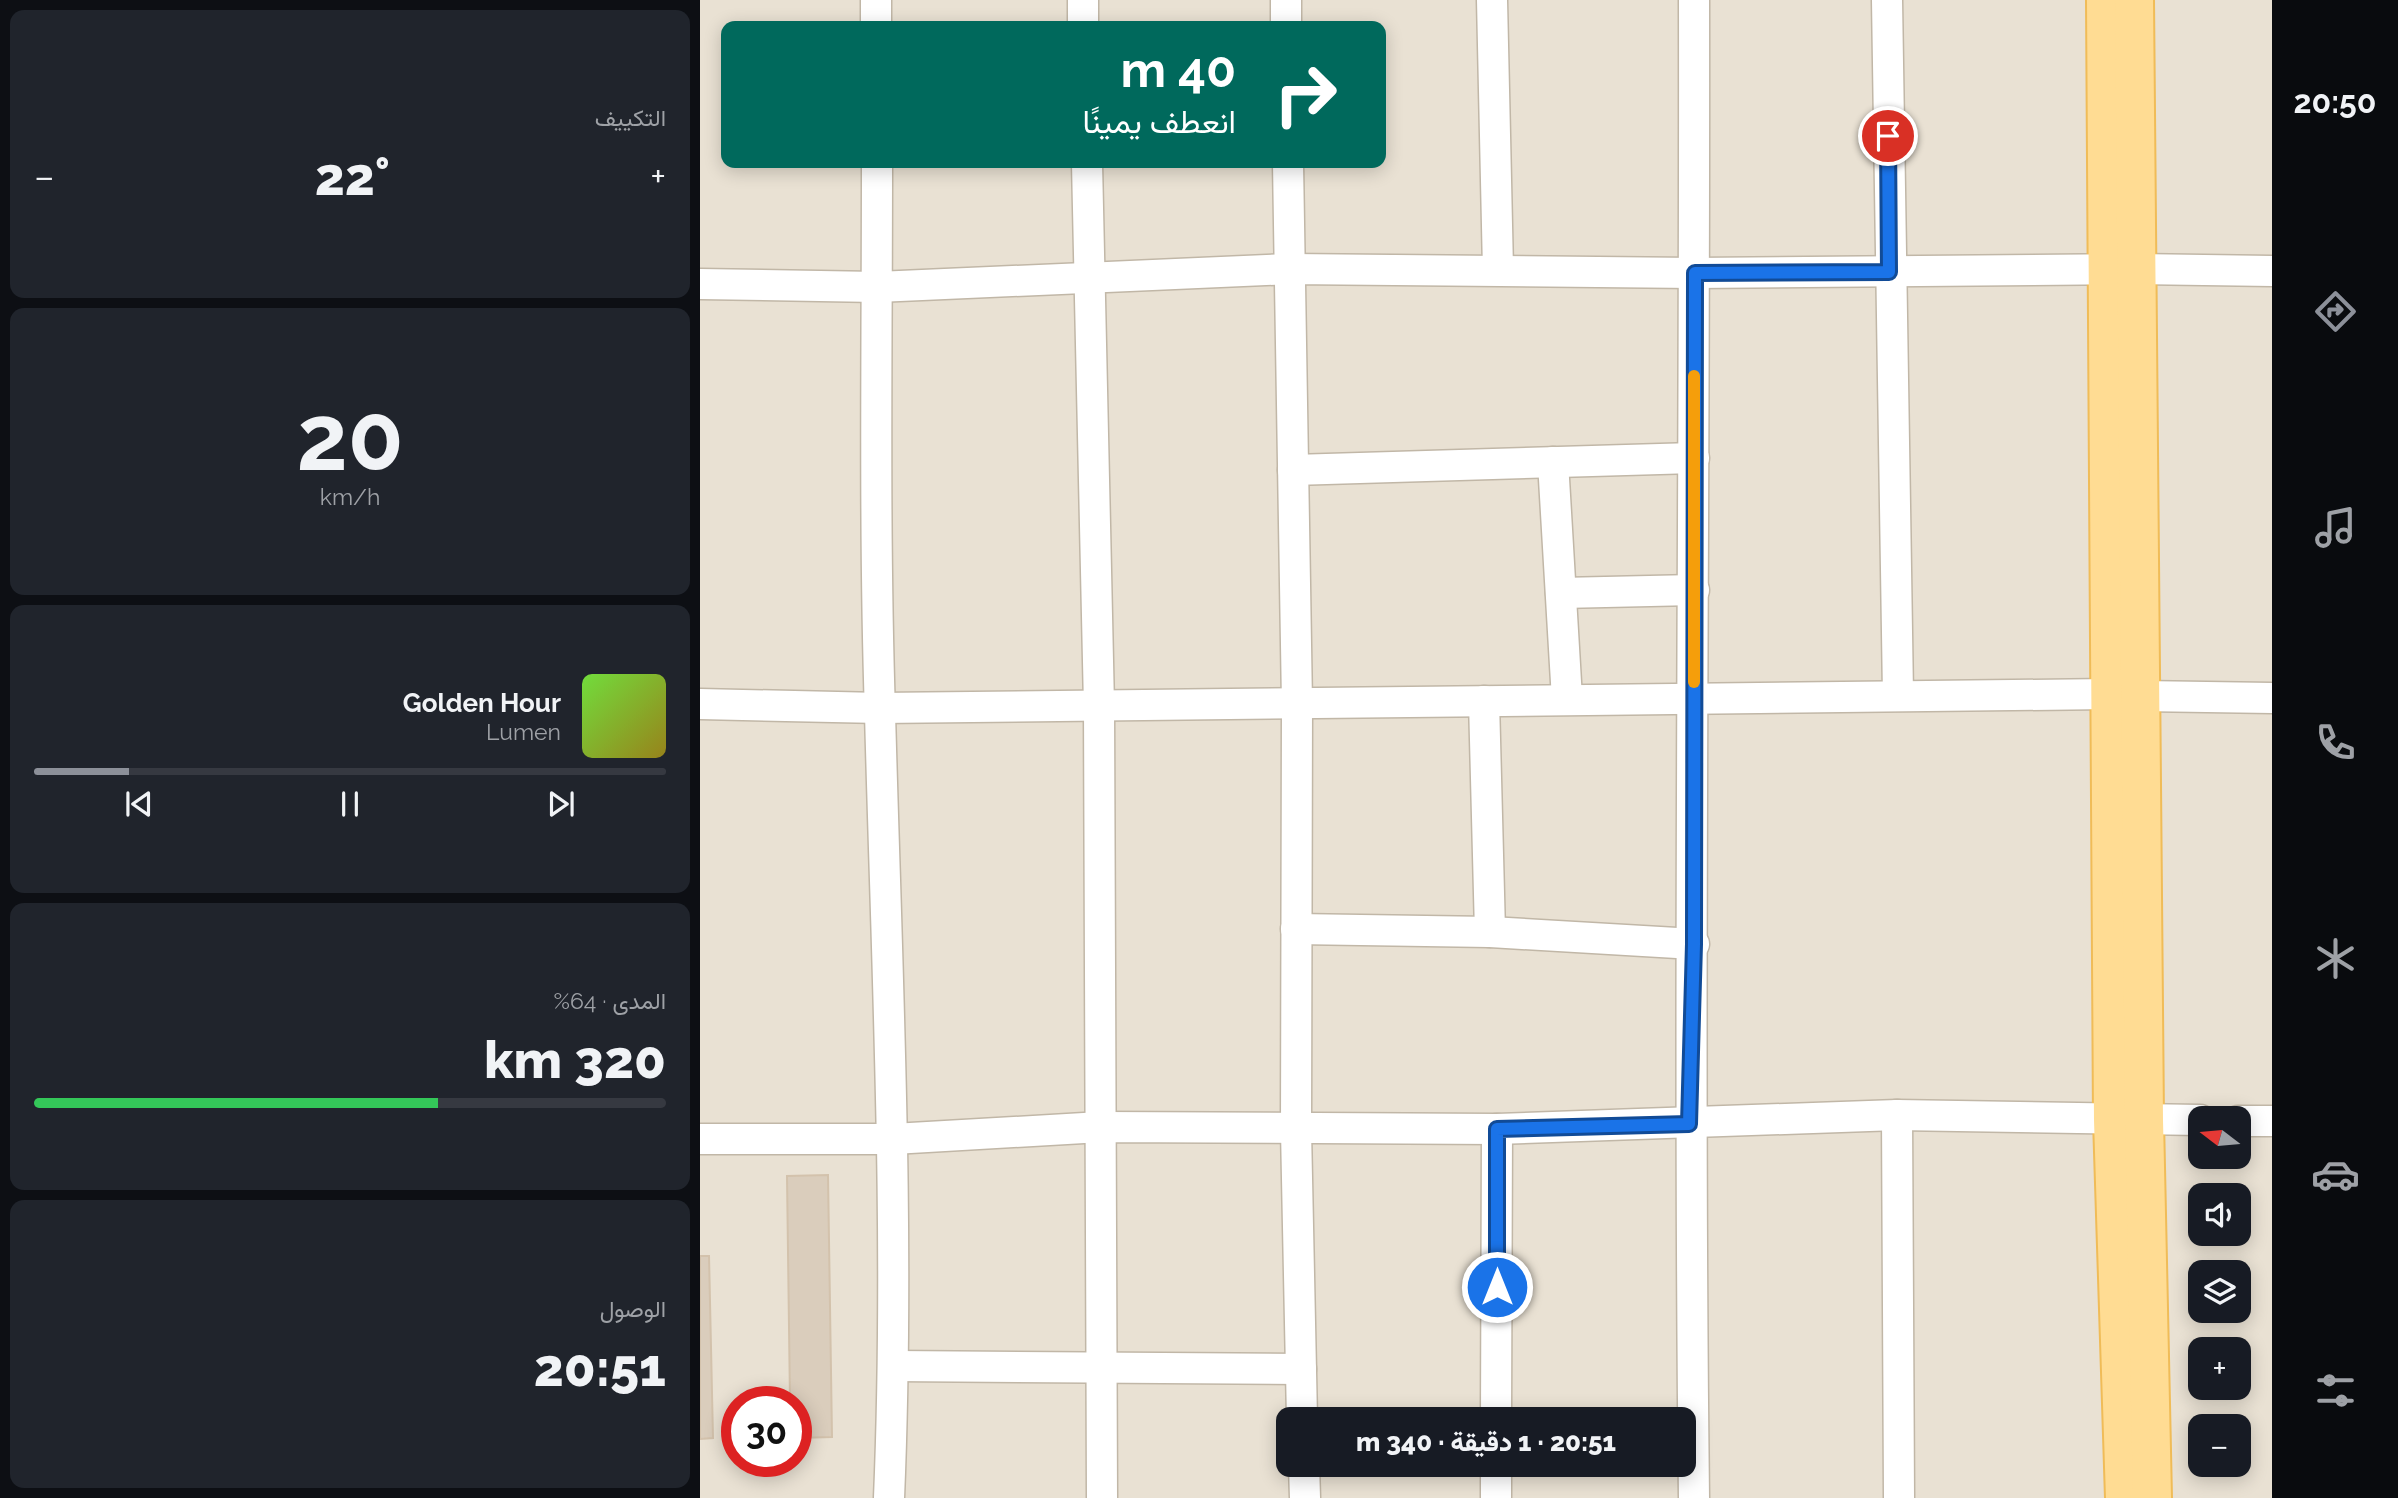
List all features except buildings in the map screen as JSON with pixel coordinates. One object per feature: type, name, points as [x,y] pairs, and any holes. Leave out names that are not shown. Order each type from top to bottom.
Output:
[{"type":"main road","points":[[2106,0],[2121,270],[2129,1120],[2125,1498]]},
{"type":"main road","points":[[2121,270],[2134,0]]},
{"type":"main road","points":[[2129,1120],[2152,1498]]},
{"type":"street","points":[[876,0],[876,21]]},
{"type":"street","points":[[1083,0],[1083,21]]},
{"type":"street","points":[[1286,0],[1286,21]]},
{"type":"street","points":[[1492,0],[1498,270]]},
{"type":"street","points":[[1694,0],[1694,944],[1689,1124],[1694,1498]]},
{"type":"street","points":[[1887,0],[1889,272],[1898,695]]},
{"type":"street","points":[[877,168],[880,708],[893,1139],[895,1367],[889,1498]]},
{"type":"street","points":[[1087,168],[1098,706],[1104,1367],[1102,1498]]},
{"type":"street","points":[[1288,168],[1297,704],[1296,1130],[1302,1407]]},
{"type":"street","points":[[700,284],[877,287],[1290,269],[1695,273],[2272,271]]},
{"type":"street","points":[[1293,470],[1693,458]]},
{"type":"street","points":[[1553,463],[1567,699]]},
{"type":"street","points":[[1561,593],[1694,590]]},
{"type":"street","points":[[700,704],[880,708],[1898,695],[2272,698]]},
{"type":"street","points":[[1484,701],[1490,932]]},
{"type":"street","points":[[1296,929],[1490,932],[1694,944]]},
{"type":"street","points":[[1897,1115],[1899,1498]]},
{"type":"street","points":[[700,1139],[893,1139],[1101,1127],[1497,1129],[1897,1115],[2188,1121]]},
{"type":"street","points":[[2251,1121],[2272,1121]]},
{"type":"street","points":[[1496,1407],[1497,1129]]},
{"type":"street","points":[[895,1367],[1301,1369]]},
{"type":"street","points":[[1304,1477],[1305,1498]]},
{"type":"street","points":[[1496,1477],[1496,1498]]},
{"type":"shaded area","points":[[700,0],[2272,0],[2272,1498],[700,1498]]},
{"type":"slow traffic","points":[[1694,376],[1694,682]]},
{"type":"route","points":[[1497,1287],[1497,1129],[1689,1124],[1694,944],[1695,273],[1889,272],[1888,136]]}]
